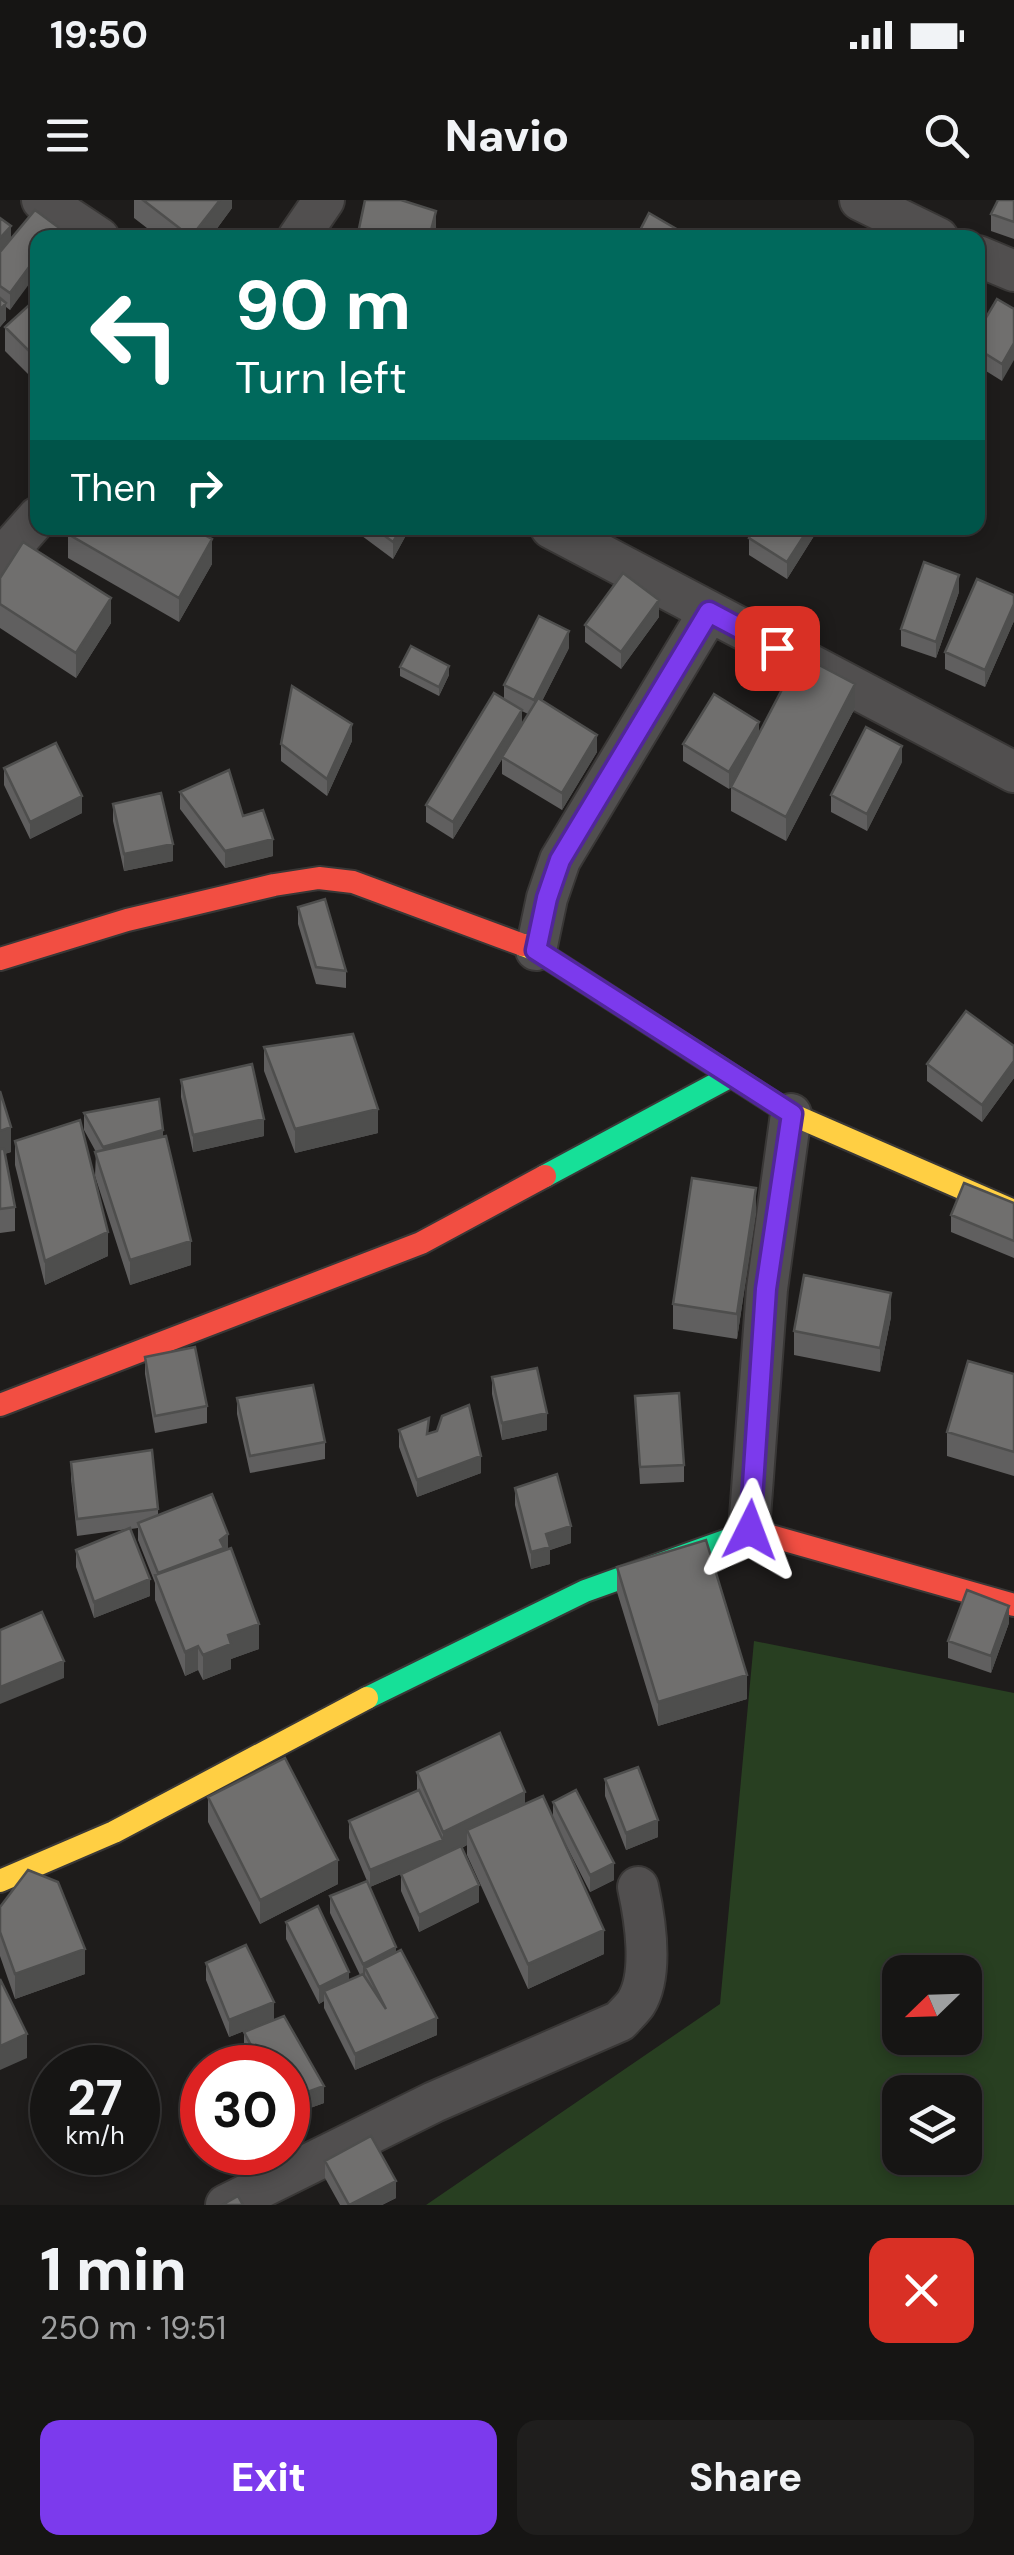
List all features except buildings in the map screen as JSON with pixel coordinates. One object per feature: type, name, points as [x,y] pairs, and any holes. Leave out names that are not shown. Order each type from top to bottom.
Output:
[{"type":"street","points":[[42,200],[86,230]]},
{"type":"street","points":[[303,230],[324,200]]},
{"type":"street","points":[[860,200],[922,230]]},
{"type":"street","points":[[985,259],[1014,271]]},
{"type":"street","points":[[0,560],[30,526]]},
{"type":"street","points":[[564,535],[1014,772]]},
{"type":"street","points":[[536,950],[560,860],[709,612]]},
{"type":"street","points":[[0,959],[127,920],[274,885],[319,878],[352,882],[536,950],[792,1114],[1014,1211]]},
{"type":"street","points":[[0,1405],[421,1243],[731,1076]]},
{"type":"street","points":[[750,1530],[766,1289],[792,1114]]},
{"type":"street","points":[[0,1881],[114,1832],[370,1697],[584,1591],[750,1530],[1014,1605]]},
{"type":"street","points":[[226,2205],[434,2102],[620,2021],[637,2002],[643,1977],[648,1936],[638,1887]]},
{"type":"green space","points":[[754,1641],[1014,1693],[1014,2205],[426,2205],[720,2004]]},
{"type":"traffic: fast","points":[[545,1176],[731,1076]]},
{"type":"traffic: fast","points":[[367,1698],[585,1591],[753,1531]]},
{"type":"traffic: slow","points":[[523,945],[791,1114],[1014,1211]]},
{"type":"traffic: slow","points":[[0,1881],[114,1832],[367,1698]]},
{"type":"traffic: jam","points":[[0,959],[127,920],[319,878],[353,882],[523,945]]},
{"type":"traffic: jam","points":[[0,1405],[421,1243],[545,1176]]},
{"type":"traffic: jam","points":[[753,1531],[1014,1605]]},
{"type":"route","points":[[750,1530],[766,1289],[792,1114],[536,950],[560,860],[709,612],[777,648]]}]
